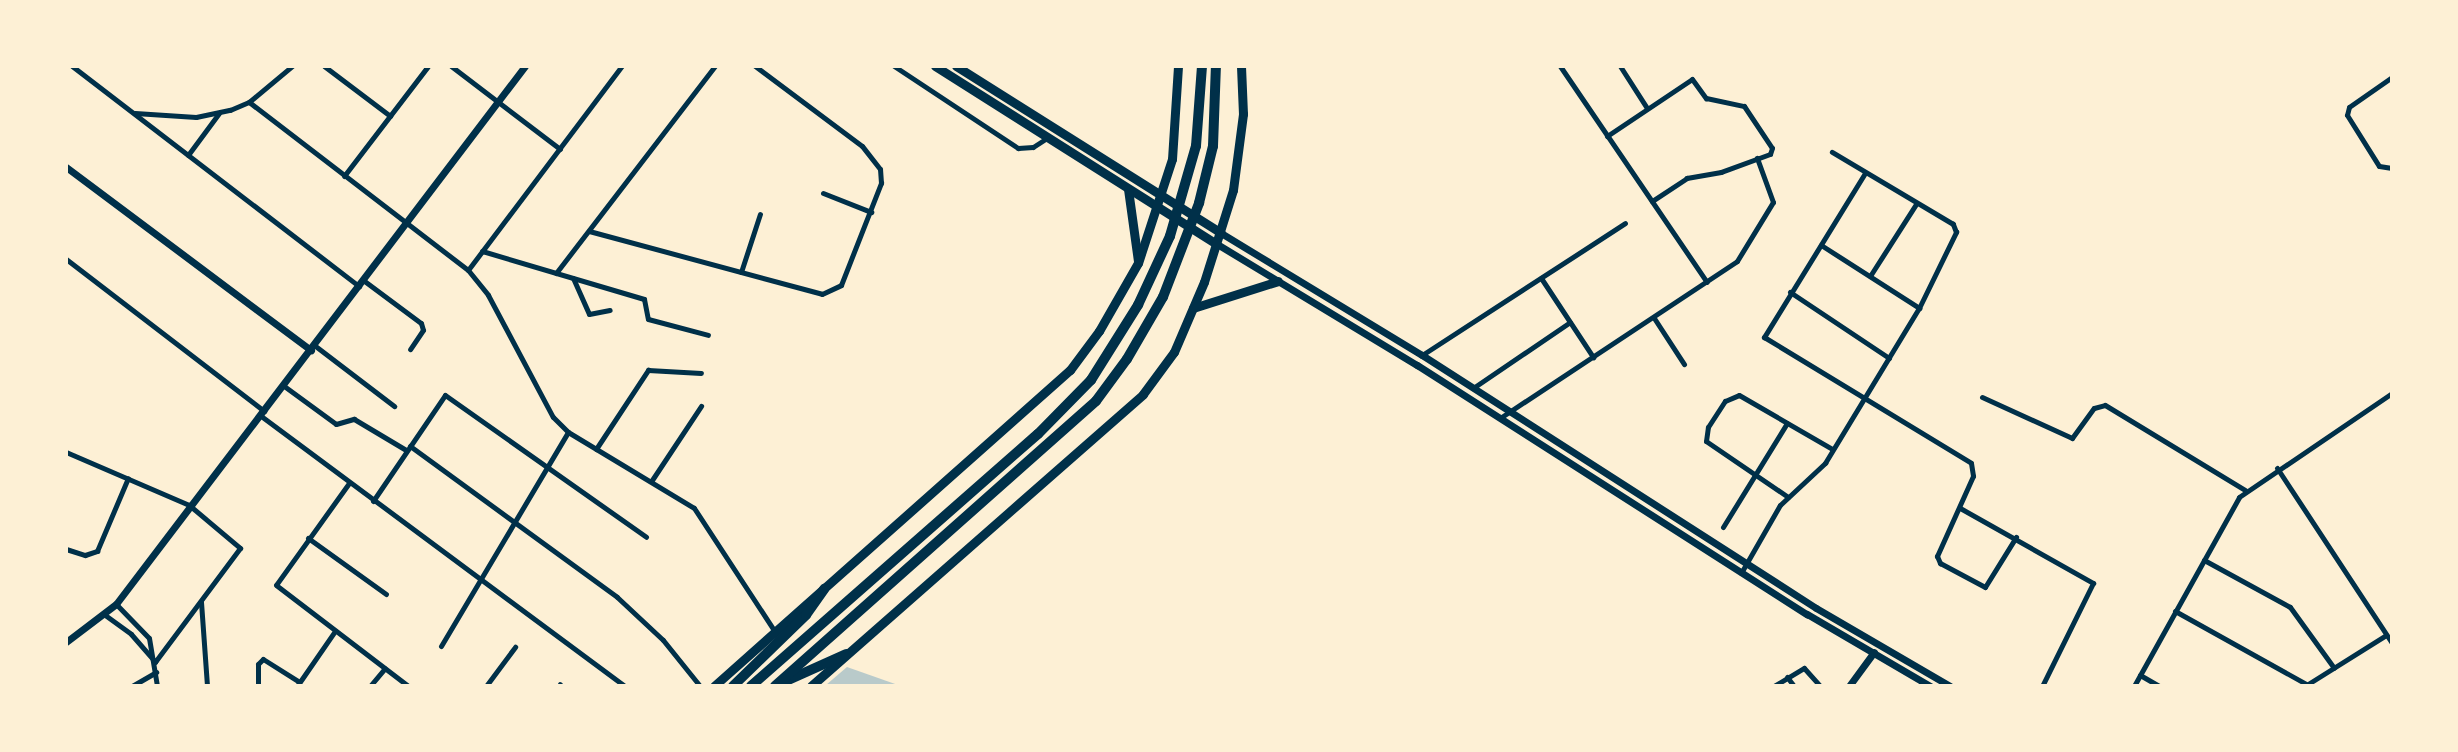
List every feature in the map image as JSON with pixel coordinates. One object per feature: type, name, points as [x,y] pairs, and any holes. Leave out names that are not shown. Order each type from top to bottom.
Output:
[{"type":"highway","points":[[751,685],[1038,434],[1091,380],[1138,305],[1170,236],[1183,199],[1196,145],[1202,66]]},
{"type":"highway","points":[[776,685],[1096,401],[1163,297],[1185,243],[1199,203],[1213,146],[1216,66]]},
{"type":"highway","points":[[733,685],[806,615],[824,589]]},
{"type":"highway","points":[[776,685],[846,654]]},
{"type":"main road","points":[[935,66],[1217,244]]},
{"type":"main road","points":[[956,66],[1221,233]]},
{"type":"main road","points":[[714,685],[1049,393],[1099,331],[1138,263],[1161,197],[1172,159],[1178,66]]},
{"type":"main road","points":[[811,685],[1143,394],[1174,352],[1217,244],[1233,190],[1243,114],[1241,66]]},
{"type":"main road","points":[[1128,189],[1138,263]]},
{"type":"main road","points":[[1193,308],[1280,276]]},
{"type":"street","points":[[72,66],[361,283],[421,323],[423,330],[410,349]]},
{"type":"street","points":[[132,112],[183,117],[219,113],[249,102],[292,66]]},
{"type":"street","points":[[324,66],[390,116]]},
{"type":"street","points":[[344,176],[428,66]]},
{"type":"street","points":[[451,66],[560,149]]},
{"type":"street","points":[[66,642],[105,615],[116,604],[525,66]]},
{"type":"street","points":[[468,270],[622,66]]},
{"type":"street","points":[[556,273],[715,66]]},
{"type":"street","points":[[589,231],[822,294],[832,292],[841,285],[872,212],[881,183],[872,156],[755,66]]},
{"type":"street","points":[[894,66],[1018,148],[1033,148],[1047,138]]},
{"type":"street","points":[[1560,66],[1707,282]]},
{"type":"street","points":[[1620,66],[1647,108]]},
{"type":"street","points":[[2392,77],[2349,107],[2347,115],[2379,166],[2392,168]]},
{"type":"street","points":[[1607,136],[1692,79],[1706,98],[1744,106],[1773,151],[1757,159],[1687,178],[1652,201]]},
{"type":"street","points":[[249,102],[468,270],[503,323],[539,397],[568,432],[652,480],[694,508],[713,531],[775,632]]},
{"type":"street","points":[[188,155],[219,113]]},
{"type":"street","points":[[1741,573],[1788,497],[1814,474],[1832,449],[1889,358],[1919,307],[1957,228],[1832,152]]},
{"type":"street","points":[[1500,418],[1654,318],[1744,253],[1771,207],[1772,195],[1757,159]]},
{"type":"street","points":[[66,167],[394,406]]},
{"type":"street","points":[[1865,173],[1790,292],[1765,340],[1971,463],[1973,476],[1938,559],[1982,586],[1990,584],[2016,537]]},
{"type":"street","points":[[822,193],[872,212]]},
{"type":"street","points":[[1870,276],[1916,204]]},
{"type":"street","points":[[740,272],[760,214]]},
{"type":"street","points":[[1422,355],[1625,223]]},
{"type":"street","points":[[1221,233],[1280,276],[1388,347],[1741,573],[1872,655],[1930,685]]},
{"type":"street","points":[[1217,244],[1422,355],[1746,565],[1878,647],[1950,685]]},
{"type":"street","points":[[1821,244],[1919,307]]},
{"type":"street","points":[[482,251],[644,299],[648,319],[708,335]]},
{"type":"street","points":[[66,259],[349,483],[625,685]]},
{"type":"street","points":[[573,278],[589,314],[610,310]]},
{"type":"street","points":[[1541,278],[1594,357]]},
{"type":"street","points":[[1790,292],[1889,358]]},
{"type":"street","points":[[1654,318],[1684,363]]},
{"type":"street","points":[[1472,388],[1570,322]]},
{"type":"street","points":[[1388,347],[1393,338]]},
{"type":"street","points":[[596,449],[648,370],[701,373]]},
{"type":"street","points":[[284,386],[336,424],[354,419],[408,448],[515,524],[640,615],[700,685]]},
{"type":"street","points":[[2134,685],[2245,490],[2392,393]]},
{"type":"street","points":[[1788,497],[1706,441],[1708,427],[1728,397],[1739,395],[1832,449]]},
{"type":"street","points":[[373,501],[444,396],[646,537]]},
{"type":"street","points":[[1982,397],[2072,438],[2094,408],[2105,405],[2245,490]]},
{"type":"street","points":[[652,480],[701,406]]},
{"type":"street","points":[[1723,527],[1787,423]]},
{"type":"street","points":[[441,646],[568,432]]},
{"type":"street","points":[[66,452],[189,505],[240,548],[155,662]]},
{"type":"street","points":[[2277,468],[2392,643]]},
{"type":"street","points":[[66,549],[85,555],[97,551],[128,478]]},
{"type":"street","points":[[349,483],[276,585],[408,685]]},
{"type":"street","points":[[1960,508],[2016,537],[2093,583],[2042,685]]},
{"type":"street","points":[[309,538],[386,594]]},
{"type":"street","points":[[2204,560],[2290,607],[2334,668]]},
{"type":"street","points":[[201,602],[207,685]]},
{"type":"street","points":[[116,604],[149,638],[157,685]]},
{"type":"street","points":[[2175,611],[2309,685],[2386,635]]},
{"type":"street","points":[[105,615],[120,624],[155,662]]},
{"type":"street","points":[[120,624],[129,616]]},
{"type":"street","points":[[258,685],[258,664],[263,659],[298,683],[335,631]]},
{"type":"street","points":[[486,685],[515,647]]},
{"type":"street","points":[[1849,685],[1878,647]]},
{"type":"street","points":[[370,685],[385,668]]},
{"type":"street","points":[[1774,685],[1804,668],[1820,685]]},
{"type":"street","points":[[132,685],[156,672]]},
{"type":"street","points":[[2140,675],[2159,685]]},
{"type":"street","points":[[1787,677],[1794,685]]},
{"type":"shaded area","points":[[847,667],[898,685],[826,685]]}]
